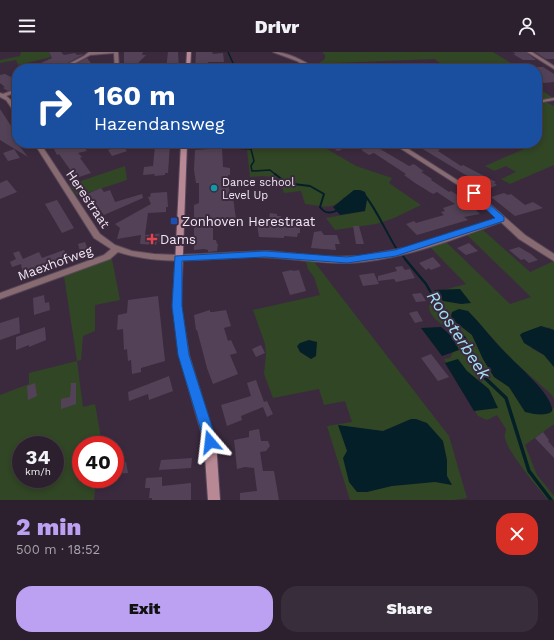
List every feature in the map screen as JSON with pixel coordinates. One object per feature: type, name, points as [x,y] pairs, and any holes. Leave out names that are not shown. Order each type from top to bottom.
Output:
[{"type":"street","points":[[70,64],[91,53],[116,52],[116,64]]},
{"type":"street","points":[[188,52],[188,64]]},
{"type":"street","points":[[275,52],[298,60],[305,64]]},
{"type":"street","points":[[529,52],[554,68]]},
{"type":"street","points":[[1,95],[12,92]]},
{"type":"street","points":[[1,95],[8,99],[12,105]]},
{"type":"street","points":[[542,101],[554,99]]},
{"type":"street","name":"Herestraat","points":[[40,148],[97,236],[103,242],[116,249],[133,254],[178,258],[265,254],[331,259],[361,259],[404,251],[501,219]]},
{"type":"street","points":[[184,148],[177,306],[184,355],[210,442],[214,500]]},
{"type":"street","points":[[403,148],[474,193],[501,219],[530,243],[554,258]]},
{"type":"street","name":"Maexhofweg","points":[[0,296],[107,257],[116,249]]},
{"type":"green space","points":[[21,52],[49,52],[51,57],[22,64],[18,64],[16,60],[0,63],[0,60],[20,56]]},
{"type":"green space","points":[[322,52],[493,52],[512,64],[440,64],[435,59],[309,64],[319,63],[325,59],[325,55]]},
{"type":"green space","points":[[542,90],[553,98],[542,100]]},
{"type":"green space","points":[[542,100],[554,106],[554,165],[510,184],[501,179],[516,172],[506,166],[494,171],[485,166],[524,149],[522,148],[542,148]]},
{"type":"green space","points":[[325,148],[356,166],[392,178],[389,183],[421,205],[394,218],[376,224],[335,230],[326,218],[365,211],[344,197],[332,206],[305,204],[301,191],[284,193],[279,178],[263,176],[250,177],[247,149],[228,149]]},
{"type":"green space","points":[[125,166],[127,180],[78,196],[69,185]]},
{"type":"green space","points":[[483,230],[530,272],[554,261],[554,330],[548,327],[531,348],[544,355],[554,367],[554,399],[552,395],[510,358],[468,311],[453,320],[472,335],[483,359],[494,377],[506,384],[532,413],[551,413],[554,407],[554,424],[525,445],[537,475],[554,496],[554,500],[548,500],[517,460],[507,444],[505,437],[506,429],[497,415],[487,420],[478,416],[444,359],[450,358],[455,348],[455,340],[453,335],[434,317],[429,309],[431,296],[436,292],[466,284],[429,246],[445,241],[510,304],[531,297],[467,235]]},
{"type":"green space","points":[[112,259],[120,300],[95,305],[95,331],[83,336],[81,360],[77,361],[64,276]]},
{"type":"green space","points":[[305,259],[312,259],[449,436],[467,498],[454,500],[350,500],[327,426],[352,422],[345,401],[324,405],[319,389],[273,398],[264,374],[266,355],[265,344],[253,310],[320,295],[314,277],[308,269]]},
{"type":"green space","points":[[77,361],[83,407],[95,404],[100,432],[100,436],[72,436],[72,488],[95,488],[94,500],[0,500],[0,395],[29,384],[29,373]]},
{"type":"water","points":[[354,190],[365,192],[367,200],[365,211],[340,215],[333,207]]},
{"type":"water","points":[[460,289],[471,303],[461,304],[443,301],[434,290]]},
{"type":"water","points":[[459,309],[468,311],[505,352],[535,382],[547,398],[551,405],[552,411],[546,414],[525,412],[509,387],[494,377],[483,359],[472,335],[453,320],[451,316],[452,312]]},
{"type":"water","points":[[541,326],[554,330],[554,367],[544,355],[524,343],[520,335]]},
{"type":"water","points":[[441,327],[453,337],[459,350],[442,356],[421,328]]},
{"type":"water","points":[[309,340],[317,342],[316,356],[311,359],[300,352],[297,346],[300,343]]},
{"type":"water","points":[[458,359],[467,371],[489,389],[498,408],[474,411],[445,363]]},
{"type":"water","points":[[411,419],[416,419],[427,423],[443,441],[447,460],[447,476],[452,485],[435,482],[392,486],[367,492],[357,492],[349,482],[343,458],[347,451],[338,425],[383,431]]},
{"type":"building","points":[[49,52],[61,52],[64,55],[75,53],[77,55],[84,54],[66,64],[41,63],[52,58]]},
{"type":"building","points":[[124,52],[143,52],[142,55],[146,55],[137,64],[124,64]]},
{"type":"building","points":[[168,52],[178,52],[179,64],[167,64]]},
{"type":"building","points":[[196,52],[212,52],[213,54],[223,53],[224,62],[195,64]]},
{"type":"building","points":[[513,52],[526,52],[536,60],[523,60],[513,54],[516,54]]},
{"type":"building","points":[[535,52],[554,52],[554,59],[546,59]]},
{"type":"building","points":[[87,58],[92,64],[85,64],[76,64]]},
{"type":"building","points":[[542,67],[554,74],[554,82],[542,82]]},
{"type":"building","points":[[5,74],[12,78],[12,90],[8,91],[3,88],[5,87],[0,83],[0,75]]},
{"type":"building","points":[[0,109],[12,127],[12,147],[0,140]]},
{"type":"building","points":[[13,148],[21,148],[28,157]]},
{"type":"building","points":[[54,148],[85,148],[87,151],[78,153],[91,173],[76,178],[59,154],[57,155]]},
{"type":"building","points":[[114,148],[124,148],[127,151],[112,156],[108,150]]},
{"type":"building","points":[[155,148],[170,148],[168,173],[165,173],[165,175],[154,176],[155,174],[143,175],[144,167],[153,166]]},
{"type":"building","points":[[222,148],[223,167],[230,168],[230,175],[228,175],[230,198],[233,198],[236,219],[213,221],[213,240],[216,240],[218,244],[217,251],[208,252],[208,250],[204,249],[194,250],[194,205],[199,203],[199,183],[196,183],[194,170],[195,150]]},
{"type":"building","points":[[333,148],[345,148],[338,151]]},
{"type":"building","points":[[366,148],[378,148],[409,166],[414,164],[424,171],[421,172],[432,179],[431,180],[449,192],[451,191],[464,199],[480,214],[464,217],[468,220],[417,235],[406,224],[414,221],[416,223],[444,215],[441,212],[445,211],[443,208],[455,204],[437,192],[433,194],[415,183],[404,175],[406,174],[374,153],[369,155],[361,150]]},
{"type":"building","points":[[421,148],[437,148],[440,150],[438,151],[461,166],[463,165],[496,182],[494,183],[497,185],[489,189]]},
{"type":"building","points":[[14,149],[20,158],[8,161],[3,153]]},
{"type":"building","points":[[7,180],[17,192],[0,199],[0,183]]},
{"type":"building","points":[[101,188],[104,192],[110,190],[115,202],[142,194],[143,198],[104,215],[96,205],[94,206],[87,194]]},
{"type":"building","points":[[167,192],[168,207],[166,207],[166,212],[148,213],[145,235],[165,233],[164,241],[157,242],[156,245],[140,244],[141,235],[117,239],[120,228],[115,224],[151,204],[148,197],[150,197],[151,193]]},
{"type":"building","points":[[504,193],[508,195],[511,194],[525,205],[533,202],[543,208],[515,216],[491,197]]},
{"type":"building","points":[[57,200],[74,228],[62,233],[45,204]]},
{"type":"building","points":[[270,213],[281,216],[280,226],[300,226],[300,233],[298,233],[297,237],[259,237],[257,225],[268,224]]},
{"type":"building","points":[[353,226],[359,226],[364,244],[356,244]]},
{"type":"building","points":[[321,231],[324,235],[337,235],[340,244],[335,244],[336,250],[311,248],[314,232]]},
{"type":"building","points":[[85,242],[89,253],[81,255],[78,244]]},
{"type":"building","points":[[469,243],[478,251],[466,255],[457,248]]},
{"type":"building","points":[[519,247],[538,260],[529,263],[524,259],[521,260],[509,250]]},
{"type":"building","points":[[64,250],[68,257],[63,259],[63,261],[23,275],[21,264],[12,267],[10,262],[16,259],[13,253],[19,251],[23,259],[39,252],[42,258]]},
{"type":"building","points":[[433,257],[441,266],[431,270],[429,268],[426,270],[419,263]]},
{"type":"building","points":[[402,266],[405,270],[410,269],[415,278],[396,282],[394,279],[378,281],[378,276],[397,271],[395,267]]},
{"type":"building","points":[[299,270],[306,291],[290,295],[282,272]]},
{"type":"building","points":[[374,273],[379,284],[363,286],[359,275]]},
{"type":"building","points":[[421,293],[426,301],[416,302],[412,294]]},
{"type":"building","points":[[44,295],[45,303],[49,302],[50,310],[34,315],[33,298]]},
{"type":"building","points":[[158,296],[165,361],[141,368],[141,372],[132,374],[131,360],[128,361],[127,349],[124,350],[123,329],[117,330],[118,315],[127,313],[128,300]]},
{"type":"building","points":[[210,310],[210,312],[213,312],[226,310],[231,326],[224,328],[228,341],[231,340],[237,353],[230,355],[238,374],[213,384],[196,330],[194,315]]},
{"type":"building","points":[[417,311],[423,321],[415,323],[409,313]]},
{"type":"building","points":[[19,317],[20,333],[0,340],[0,323]]},
{"type":"building","points":[[45,327],[46,340],[29,347],[29,345],[16,350],[16,337]]},
{"type":"building","points":[[261,345],[265,353],[256,357],[252,349]]},
{"type":"building","points":[[431,354],[449,377],[438,381],[421,358]]},
{"type":"building","points":[[169,376],[173,391],[149,400],[148,394],[129,401],[128,392]]},
{"type":"building","points":[[256,380],[264,402],[267,401],[273,414],[267,417],[263,407],[241,416],[242,420],[227,426],[221,405],[251,396],[247,383]]},
{"type":"building","points":[[35,383],[37,396],[28,400],[27,386]]},
{"type":"building","points":[[71,383],[76,383],[76,404],[61,409],[61,399],[70,397]]},
{"type":"building","points":[[259,429],[261,441],[268,441],[270,446],[266,451],[260,452],[263,471],[274,471],[279,500],[240,500],[240,493],[257,491],[254,468],[245,467],[237,469],[234,440],[249,437],[249,431]]},
{"type":"building","points":[[543,432],[554,448],[554,458],[535,438]]},
{"type":"building","points":[[192,458],[191,468],[159,470],[161,460]]},
{"type":"building","points":[[124,462],[126,462],[128,473],[124,473]]},
{"type":"building","points":[[162,477],[162,486],[191,483],[191,500],[152,500],[152,498],[149,498],[150,488],[145,488],[146,478]]},
{"type":"waterway","name":"Roosterbeek","points":[[228,52],[232,64]]},
{"type":"waterway","name":"Roosterbeek","points":[[236,148],[251,149],[254,161],[251,166],[252,171],[270,170],[276,175]]},
{"type":"waterway","name":"Roosterbeek","points":[[275,174],[284,181],[293,184],[310,186],[324,194],[320,207],[324,211],[334,212],[339,209]]},
{"type":"waterway","name":"Roosterbeek","points":[[364,194],[377,213],[396,248]]},
{"type":"waterway","name":"Roosterbeek","points":[[403,256],[406,260]]},
{"type":"waterway","name":"Roosterbeek","points":[[405,259],[426,284],[442,312],[465,338],[479,367]]},
{"type":"waterway","name":"Roosterbeek","points":[[478,366],[484,377],[506,398],[529,471],[551,500]]},
{"type":"place","name":"Dance school Level Up","points":[[214,188]]},
{"type":"place","name":"Zonhoven Herestraat","points":[[174,221]]},
{"type":"place","name":"Dams","points":[[152,239]]},
{"type":"route","points":[[210,442],[184,355],[177,306],[178,258],[265,254],[347,260],[396,253],[478,228],[501,219],[474,193]]}]
